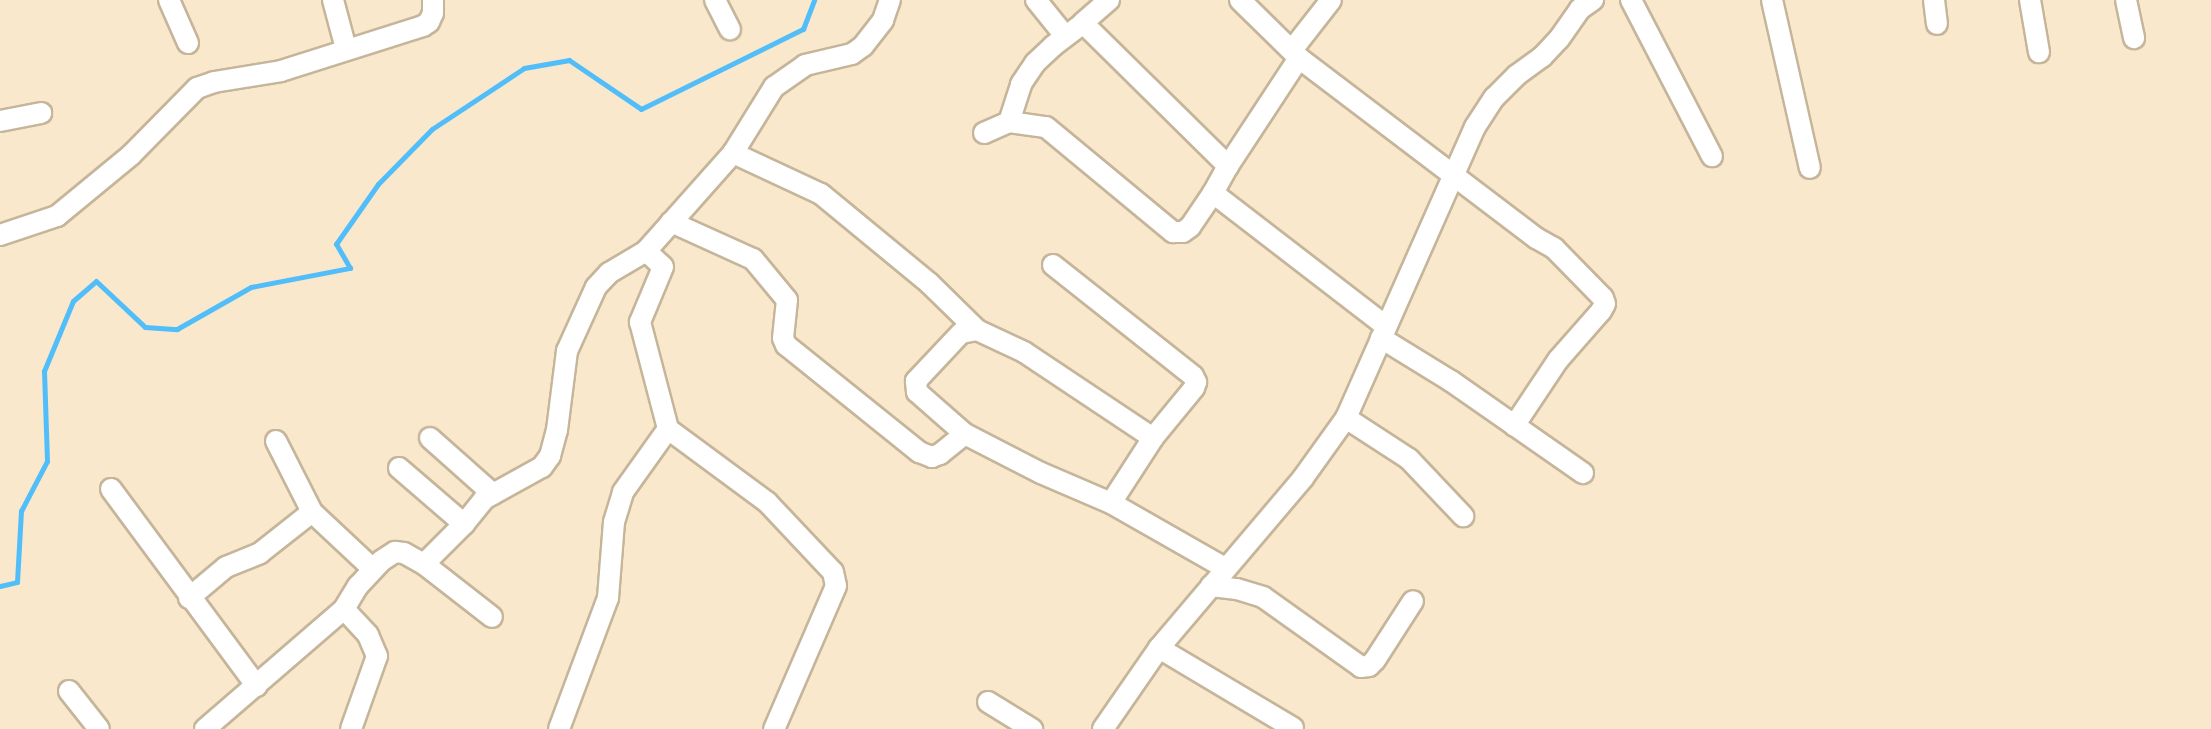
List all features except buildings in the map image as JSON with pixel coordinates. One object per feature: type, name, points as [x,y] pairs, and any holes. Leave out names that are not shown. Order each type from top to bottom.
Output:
[{"type":"street","points":[[170,0],[188,43]]},
{"type":"street","points":[[333,0],[346,49]]},
{"type":"street","points":[[0,235],[57,216],[131,155],[197,88],[214,82],[281,71],[423,26],[429,22],[433,13],[433,0]]},
{"type":"street","points":[[715,0],[730,29]]},
{"type":"street","points":[[424,564],[464,524],[484,500],[528,477],[542,467],[550,456],[557,430],[567,351],[572,335],[596,286],[609,273],[646,251],[733,153],[774,87],[804,64],[852,54],[863,46],[883,20],[890,0]]},
{"type":"street","points":[[1036,0],[1065,36]]},
{"type":"street","points":[[1009,122],[1021,84],[1035,63],[1108,0]]},
{"type":"street","points":[[1240,0],[1295,54],[1536,238],[1554,248],[1603,298],[1605,304],[1558,360],[1514,426]]},
{"type":"street","points":[[984,133],[1009,122],[1037,124],[1059,135],[1173,232],[1183,232],[1190,226],[1213,193],[1295,54],[1331,0]]},
{"type":"street","points":[[1103,729],[1159,648],[1303,478],[1346,418],[1475,127],[1494,98],[1517,75],[1542,57],[1559,39],[1580,9],[1593,0]]},
{"type":"street","points":[[1631,0],[1712,156]]},
{"type":"street","points":[[1772,0],[1810,168]]},
{"type":"street","points":[[1934,0],[1937,24]]},
{"type":"street","points":[[2030,0],[2039,52]]},
{"type":"street","points":[[2126,0],[2134,38]]},
{"type":"street","points":[[1083,23],[1228,166]]},
{"type":"street","points":[[0,121],[41,113]]},
{"type":"street","points":[[733,153],[821,194],[929,283],[977,330],[1024,352],[1153,438]]},
{"type":"street","points":[[1213,193],[1383,332],[1582,473]]},
{"type":"street","points":[[671,222],[753,259],[785,297],[787,303],[783,338],[786,345],[919,452],[932,457],[940,454],[965,434]]},
{"type":"street","points":[[646,251],[663,267],[640,322],[668,429],[767,502],[833,572],[836,586],[774,729]]},
{"type":"street","points":[[1053,265],[1193,376],[1194,388],[1153,438],[1111,503]]},
{"type":"street","points":[[977,330],[961,333],[916,381],[917,392],[965,434],[1041,473],[1111,503],[1225,568]]},
{"type":"street","points":[[1346,418],[1418,467],[1463,516]]},
{"type":"street","points":[[559,729],[608,598],[614,522],[623,492],[668,429]]},
{"type":"street","points":[[430,438],[493,494]]},
{"type":"street","points":[[276,441],[312,512],[373,569]]},
{"type":"street","points":[[399,468],[464,524]]},
{"type":"street","points":[[111,489],[189,598],[257,686]]},
{"type":"street","points":[[189,598],[226,567],[260,553],[312,512]]},
{"type":"street","points":[[205,729],[344,609],[373,569],[395,552],[404,553],[424,564],[492,617]]},
{"type":"street","points":[[1211,586],[1238,589],[1263,597],[1361,667],[1369,666],[1375,660],[1413,601]]},
{"type":"street","points":[[344,609],[368,635],[377,656],[351,729]]},
{"type":"street","points":[[1159,648],[1293,728]]},
{"type":"street","points":[[69,691],[99,729]]},
{"type":"street","points":[[988,702],[1032,729]]},
{"type":"waterway","points":[[0,586],[17,582],[21,511],[47,461],[44,371],[73,301],[96,281],[145,327],[177,329],[251,287],[350,268],[336,244],[378,184],[432,129],[524,68],[569,60],[641,109],[803,29],[814,0]]}]
